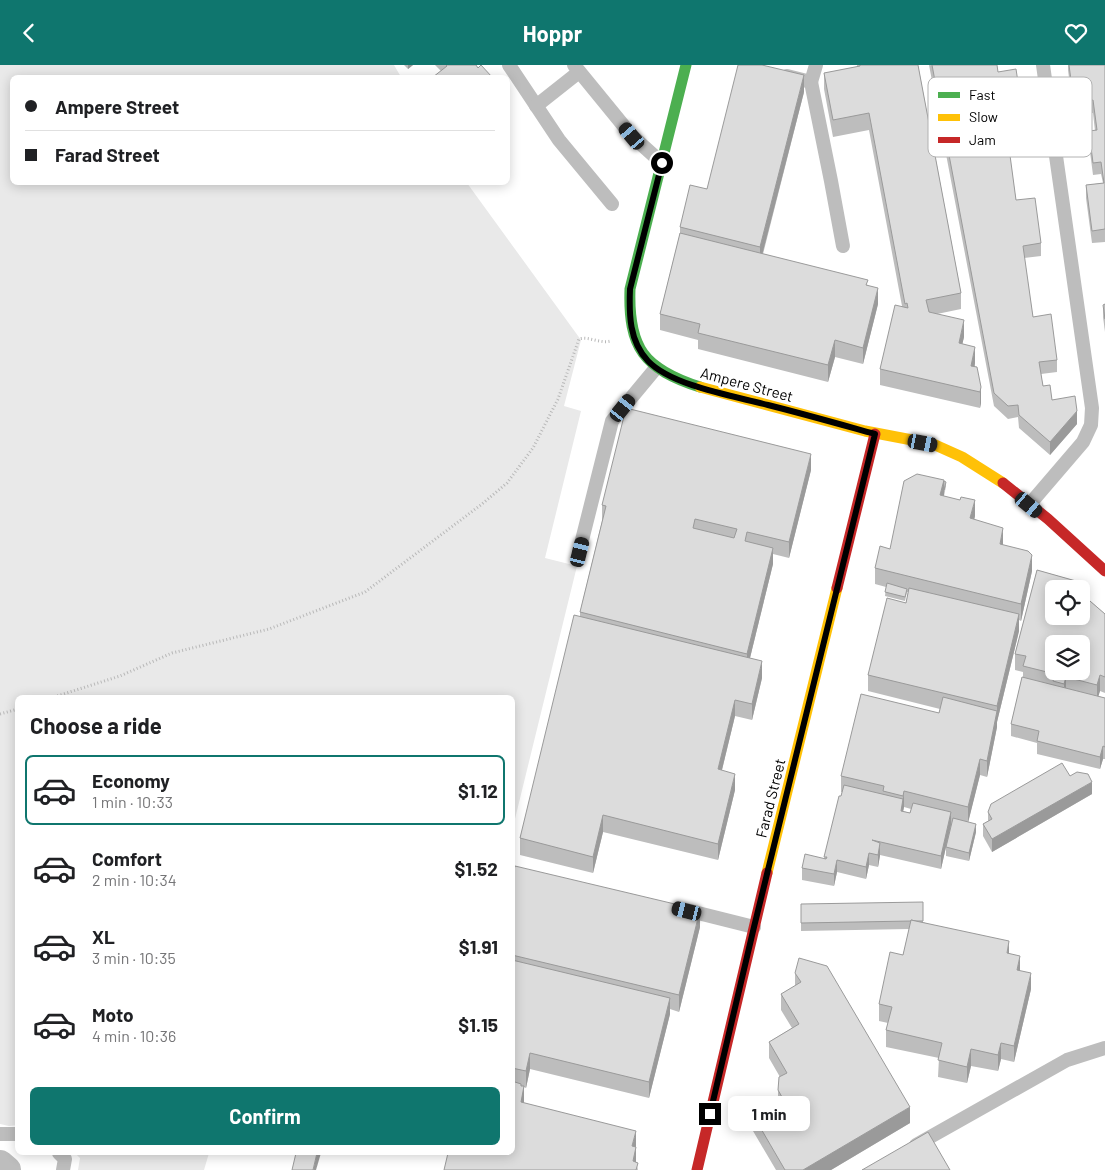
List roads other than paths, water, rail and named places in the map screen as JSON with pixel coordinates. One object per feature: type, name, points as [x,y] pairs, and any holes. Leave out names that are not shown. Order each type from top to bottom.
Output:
[{"type":"street","name":"Ampere Street","points":[[686,65],[630,289],[629,309],[632,331],[637,346],[646,359],[656,368],[688,384],[875,434],[938,446],[996,477],[1105,571]]},
{"type":"street","name":"Farad Street","points":[[697,1170],[754,927],[875,434]]},
{"type":"street","points":[[0,1164],[7,1170]]},
{"type":"lane","points":[[509,65],[559,140],[612,204]]},
{"type":"lane","points":[[816,65],[811,82],[832,181],[843,246]]},
{"type":"lane","points":[[536,106],[577,69],[632,136],[662,163]]},
{"type":"lane","points":[[771,72],[811,82]]},
{"type":"lane","points":[[1029,505],[1083,442],[1091,425],[1092,408],[1056,157]]},
{"type":"lane","points":[[580,552],[612,421],[656,368]]},
{"type":"lane","points":[[672,907],[754,927]]},
{"type":"lane","points":[[906,1151],[1067,1060],[1105,1048]]},
{"type":"lane","points":[[0,1134],[15,1134]]},
{"type":"lane","points":[[61,1155],[65,1159],[63,1170]]}]
